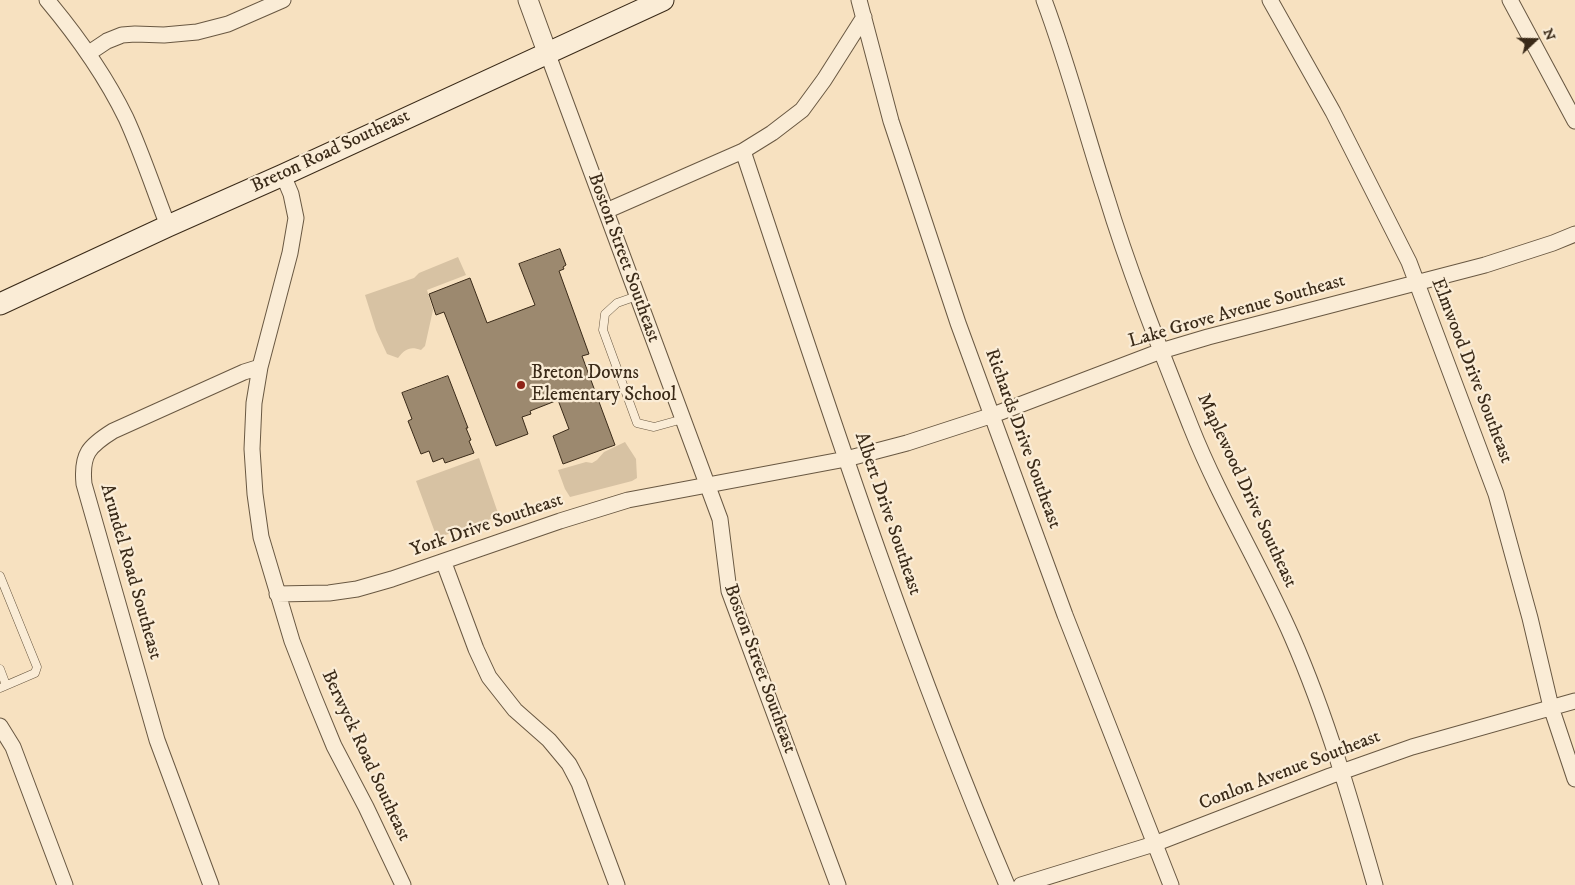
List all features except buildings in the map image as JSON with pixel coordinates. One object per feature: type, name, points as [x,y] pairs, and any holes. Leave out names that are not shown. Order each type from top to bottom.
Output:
[{"type":"main road","name":"Breton Road Southeast","points":[[0,304],[662,0]]},
{"type":"street","points":[[47,0],[89,53],[126,118],[168,226]]},
{"type":"street","points":[[89,53],[107,41],[122,35],[164,35],[197,32],[228,24],[283,0]]},
{"type":"street","name":"Boston Street Southeast","points":[[528,0],[720,519],[729,591],[838,885]]},
{"type":"street","name":"Richards Drive Southeast","points":[[859,0],[891,120],[958,323],[993,415],[1064,615],[1171,885]]},
{"type":"street","name":"Maplewood Drive Southeast","points":[[1044,0],[1076,93],[1106,196],[1161,351],[1202,454],[1264,577],[1292,637],[1318,700],[1342,772],[1375,885]]},
{"type":"street","name":"Elmwood Drive Southeast","points":[[1270,0],[1333,112],[1410,262],[1496,494],[1530,618],[1551,707],[1575,779]]},
{"type":"street","points":[[1510,0],[1575,121]]},
{"type":"street","points":[[606,211],[743,151],[772,133],[802,110],[824,80],[864,17]]},
{"type":"street","name":"Albert Drive Southeast","points":[[743,151],[846,459],[937,713],[964,784],[1007,885]]},
{"type":"street","name":"Berwyck Road Southeast","points":[[283,175],[291,194],[296,218],[290,253],[260,368],[254,403],[252,449],[255,494],[262,537],[292,641],[334,746],[366,807],[403,885]]},
{"type":"street","name":"Lake Grove Avenue Southeast","points":[[708,485],[846,459],[907,442],[993,415],[1161,351],[1485,265],[1575,234]]},
{"type":"street","name":"Arundel Road Southeast","points":[[211,885],[157,740],[84,484],[82,467],[88,452],[98,440],[113,431],[244,372],[260,368]]},
{"type":"street","name":"York Drive Southeast","points":[[277,594],[329,593],[357,589],[444,563],[560,521],[628,500],[708,485]]},
{"type":"street","points":[[444,563],[476,649],[490,677],[515,710],[548,740],[569,764],[579,783],[617,885]]},
{"type":"street","name":"Conlon Avenue Southeast","points":[[1020,885],[1154,844],[1412,747],[1575,701]]},
{"type":"street","points":[[0,726],[13,747],[64,885]]},
{"type":"lane","points":[[637,296],[617,303],[605,314],[603,330],[618,373],[637,423],[654,428],[683,419]]},
{"type":"lane","points":[[0,576],[37,666],[35,673],[3,687],[0,669]]},
{"type":"shaded area","points":[[458,257],[466,275],[427,290],[433,310],[425,346],[421,350],[408,349],[398,358],[387,354],[376,330],[365,295],[414,278],[419,273]]},
{"type":"shaded area","points":[[625,442],[636,459],[637,478],[632,481],[570,497],[558,470],[586,462],[592,463],[604,452]]},
{"type":"shaded area","points":[[479,458],[499,516],[437,538],[416,481]]},
{"type":"place","name":"Breton Downs Elementary School","points":[[521,385]]}]
